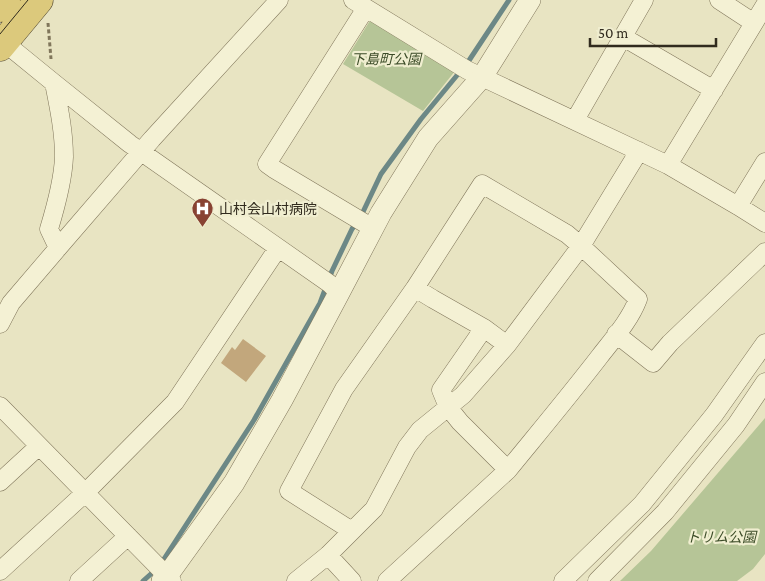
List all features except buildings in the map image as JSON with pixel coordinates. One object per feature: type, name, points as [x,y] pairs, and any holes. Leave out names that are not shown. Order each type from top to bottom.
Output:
[{"type":"highway","points":[[0,8],[6,0]]},
{"type":"highway","points":[[1,43],[44,7]]},
{"type":"street","points":[[0,324],[11,303],[58,248],[142,151],[279,0]]},
{"type":"street","points":[[575,120],[644,0]]},
{"type":"street","points":[[719,0],[754,23]]},
{"type":"street","points":[[0,406],[128,536],[166,578],[234,483],[282,400],[329,285],[365,223],[381,212],[428,138],[467,69],[521,2]]},
{"type":"street","points":[[365,223],[267,164],[359,4],[467,69],[668,164],[765,223]]},
{"type":"street","points":[[668,164],[765,5]]},
{"type":"street","points":[[623,37],[714,90]]},
{"type":"street","points":[[1,43],[130,144],[329,285]]},
{"type":"street","points":[[54,84],[61,116],[64,158],[60,186],[49,229],[58,248]]},
{"type":"street","points":[[296,581],[328,556],[374,509],[407,447],[420,430],[463,395],[507,345],[581,246],[639,151]]},
{"type":"street","points":[[738,206],[765,162]]},
{"type":"street","points":[[352,531],[289,491],[344,389],[415,288],[482,184],[567,234],[638,299],[634,311],[579,383],[508,470],[387,581]]},
{"type":"street","points":[[0,571],[85,493],[175,402],[278,248]]},
{"type":"street","points":[[616,334],[653,363],[670,343],[765,252]]},
{"type":"street","points":[[415,288],[484,328],[507,345]]},
{"type":"street","points":[[484,328],[441,390],[448,407],[460,422],[508,470]]},
{"type":"street","points":[[563,581],[642,504],[714,415],[765,343]]},
{"type":"street","points":[[597,581],[665,512],[736,425],[765,382]]},
{"type":"street","points":[[0,482],[39,446]]},
{"type":"street","points":[[79,581],[128,536]]},
{"type":"street","points":[[328,556],[352,581]]},
{"type":"path","points":[[44,7],[54,84]]},
{"type":"green space","name":"下島町公園","points":[[371,19],[455,71],[423,111],[343,64]]},
{"type":"green space","name":"トリム公園","points":[[765,418],[765,554],[753,569],[737,581],[620,581],[651,551]]},
{"type":"waterway","points":[[143,581],[164,559],[254,420],[320,303],[332,271],[381,174],[421,119],[468,62],[509,0]]},
{"type":"tram line","points":[[0,34],[28,0]]},
{"type":"place","name":"山村会山村病院","points":[[203,228]]}]
